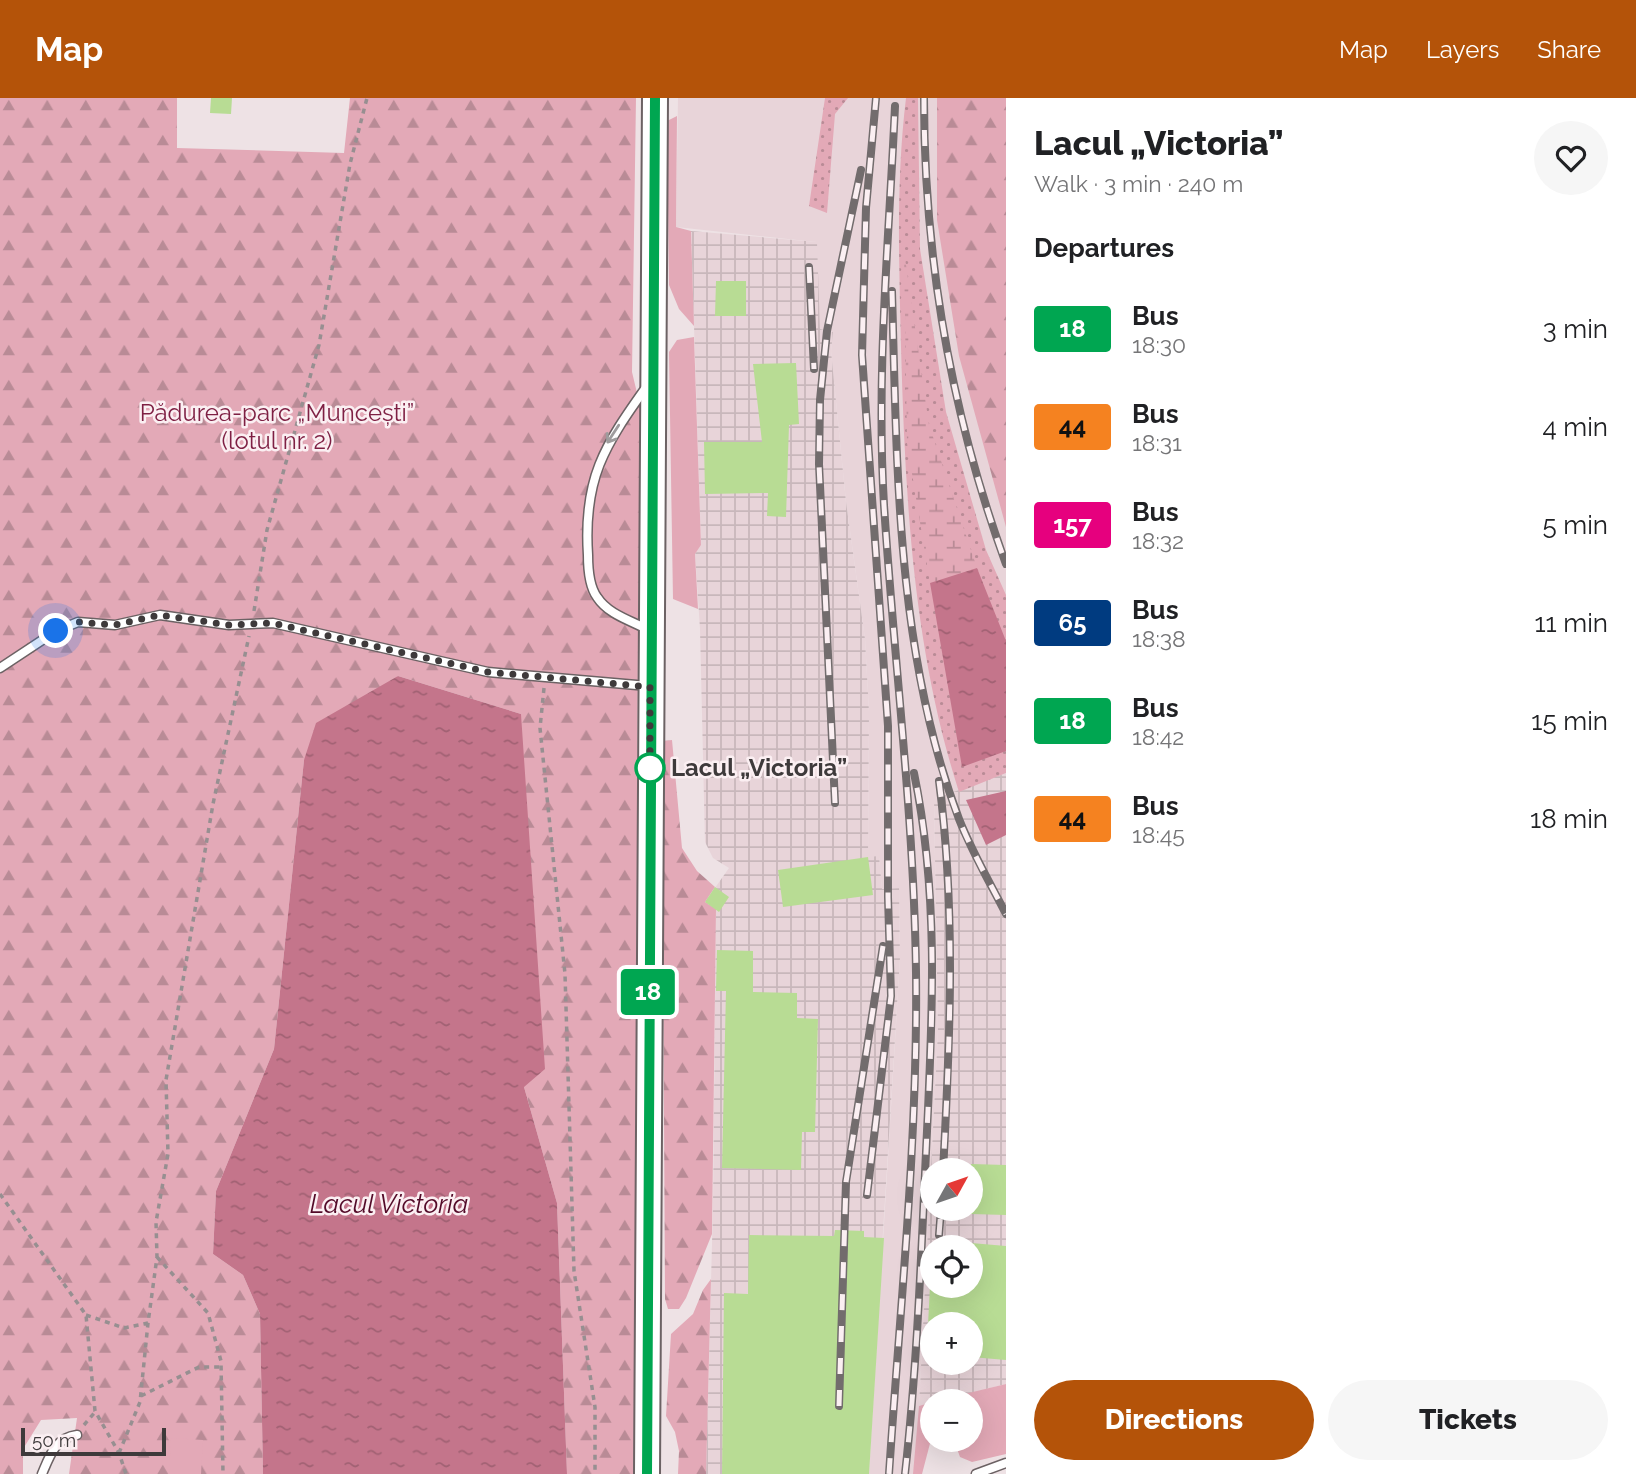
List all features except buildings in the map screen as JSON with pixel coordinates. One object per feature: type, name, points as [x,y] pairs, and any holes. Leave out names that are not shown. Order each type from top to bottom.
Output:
[{"type":"main road","points":[[647,1474],[654,98]]},
{"type":"lane","points":[[651,631],[609,611],[596,596],[589,575],[586,526],[595,471],[609,439],[653,378]]},
{"type":"lane","points":[[0,668],[56,631],[78,622],[115,625],[160,615],[229,625],[272,623],[488,672],[545,680],[650,687]]},
{"type":"lane","points":[[42,1474],[54,1448],[64,1437],[77,1435]]},
{"type":"lane","points":[[976,1474],[1006,1463]]},
{"type":"path","points":[[119,1453],[141,1396],[157,1257],[156,1222],[168,1154],[166,1080],[214,804],[252,623],[267,530],[319,345],[350,164],[367,98]]},
{"type":"path","points":[[545,680],[540,728],[565,974],[574,1271],[594,1407],[596,1474]]},
{"type":"path","points":[[0,1194],[86,1315],[95,1411],[119,1453],[126,1474]]},
{"type":"path","points":[[157,1257],[208,1313],[220,1367],[223,1474]]},
{"type":"path","points":[[86,1315],[124,1328],[148,1323]]},
{"type":"path","points":[[141,1396],[199,1367],[220,1367]]},
{"type":"shaded area","points":[[678,98],[1006,98],[1006,773],[934,800],[938,1030],[932,1158],[920,1158],[920,1222],[928,1222],[928,1235],[920,1235],[920,1298],[924,1298],[924,1312],[920,1312],[920,1436],[914,1474],[869,1474],[900,958],[899,889],[882,889],[879,857],[868,857],[869,712],[865,639],[846,502],[831,351],[833,332],[820,329],[816,242],[676,227]]},
{"type":"shaded area","points":[[691,231],[817,242],[820,329],[833,332],[831,351],[846,502],[865,639],[869,712],[868,857],[879,856],[882,889],[899,888],[900,958],[868,1474],[706,1474],[713,1206],[716,909],[705,902],[729,868],[713,858],[705,842],[700,629],[695,554],[701,545]]},
{"type":"shaded area","points":[[1006,773],[1006,1384],[983,1390],[920,1389],[919,1406],[921,1375],[983,1375],[983,1312],[924,1312],[924,1298],[983,1298],[983,1235],[928,1235],[928,1222],[984,1222],[984,1158],[932,1158],[938,1030],[934,799]]},
{"type":"green space","name":"Pădurea-parc „Muncești” (lotul nr. 2)","points":[[0,98],[177,98],[177,148],[344,153],[350,98],[636,98],[632,372],[642,414],[638,637],[634,1474],[567,1474],[557,1203],[524,1087],[521,714],[398,676],[304,760],[274,1049],[216,1191],[213,1254],[243,1275],[260,1314],[263,1474],[69,1474],[77,1418],[41,1420],[23,1449],[23,1474],[0,1474]]},
{"type":"green space","points":[[825,98],[848,98],[835,114],[827,213],[809,206]]},
{"type":"green space","points":[[906,98],[918,98],[920,249],[946,412],[986,550],[1006,595],[1006,773],[959,792],[943,738],[921,628],[909,516],[899,253],[899,191]]},
{"type":"green space","points":[[937,98],[1006,98],[1006,527],[959,356],[937,220]]},
{"type":"green space","points":[[677,116],[676,227],[691,231],[694,326],[679,309],[669,285],[667,121]]},
{"type":"green space","points":[[904,251],[929,425],[977,568],[930,583],[907,443]]},
{"type":"green space","points":[[694,337],[701,545],[695,554],[698,609],[673,599],[669,352],[677,340]]},
{"type":"green space","points":[[672,740],[682,848],[697,871],[715,887],[705,902],[716,909],[712,1234],[679,1309],[668,1309],[665,1299],[662,741]]},
{"type":"green space","points":[[711,1279],[706,1474],[678,1474],[679,1451],[675,1432],[666,1416],[671,1334],[693,1314]]},
{"type":"green space","points":[[1006,1384],[1006,1454],[972,1462],[960,1457],[958,1452],[983,1452],[983,1390]]},
{"type":"green space","points":[[919,1406],[920,1452],[928,1452],[922,1474],[913,1474]]},
{"type":"green space","points":[[171,1438],[203,1440],[201,1474],[169,1474]]},
{"type":"water","points":[[977,568],[1006,641],[1006,751],[962,767],[930,583]]},
{"type":"water","name":"Lacul Victoria","points":[[398,676],[521,714],[545,1069],[524,1087],[557,1203],[567,1474],[263,1474],[260,1314],[243,1275],[213,1254],[216,1191],[274,1049],[304,760],[316,723]]},
{"type":"water","points":[[1006,791],[1006,835],[986,845],[966,800]]},
{"type":"railway","points":[[867,1195],[891,996],[888,726],[862,355],[866,208],[876,98]]},
{"type":"railway","points":[[924,98],[929,217],[944,335],[970,450],[1006,564]]},
{"type":"railway","points":[[889,1474],[911,1161],[916,1035],[912,855],[882,455],[882,355],[895,106]]},
{"type":"railway","points":[[835,803],[819,464],[820,400],[827,331],[861,170]]},
{"type":"railway","points":[[809,267],[814,369]]},
{"type":"railway","points":[[892,291],[904,558],[911,625],[923,691],[938,756],[959,819],[1006,914]]},
{"type":"railway","points":[[905,1474],[918,1313],[932,1009],[928,867],[914,773]]},
{"type":"railway","points":[[939,781],[950,927],[944,1158]]},
{"type":"railway","points":[[839,1406],[846,1182],[883,946]]},
{"type":"railway","points":[[939,1235],[940,1222]]},
{"type":"bus line","name":"18","points":[[647,1474],[655,98]]},
{"type":"place","name":"Lacul „Victoria”","points":[[650,768]]},
{"type":"route","points":[[56,631],[78,622],[115,625],[160,615],[229,625],[272,623],[488,672],[545,680],[650,687],[650,768]]}]
